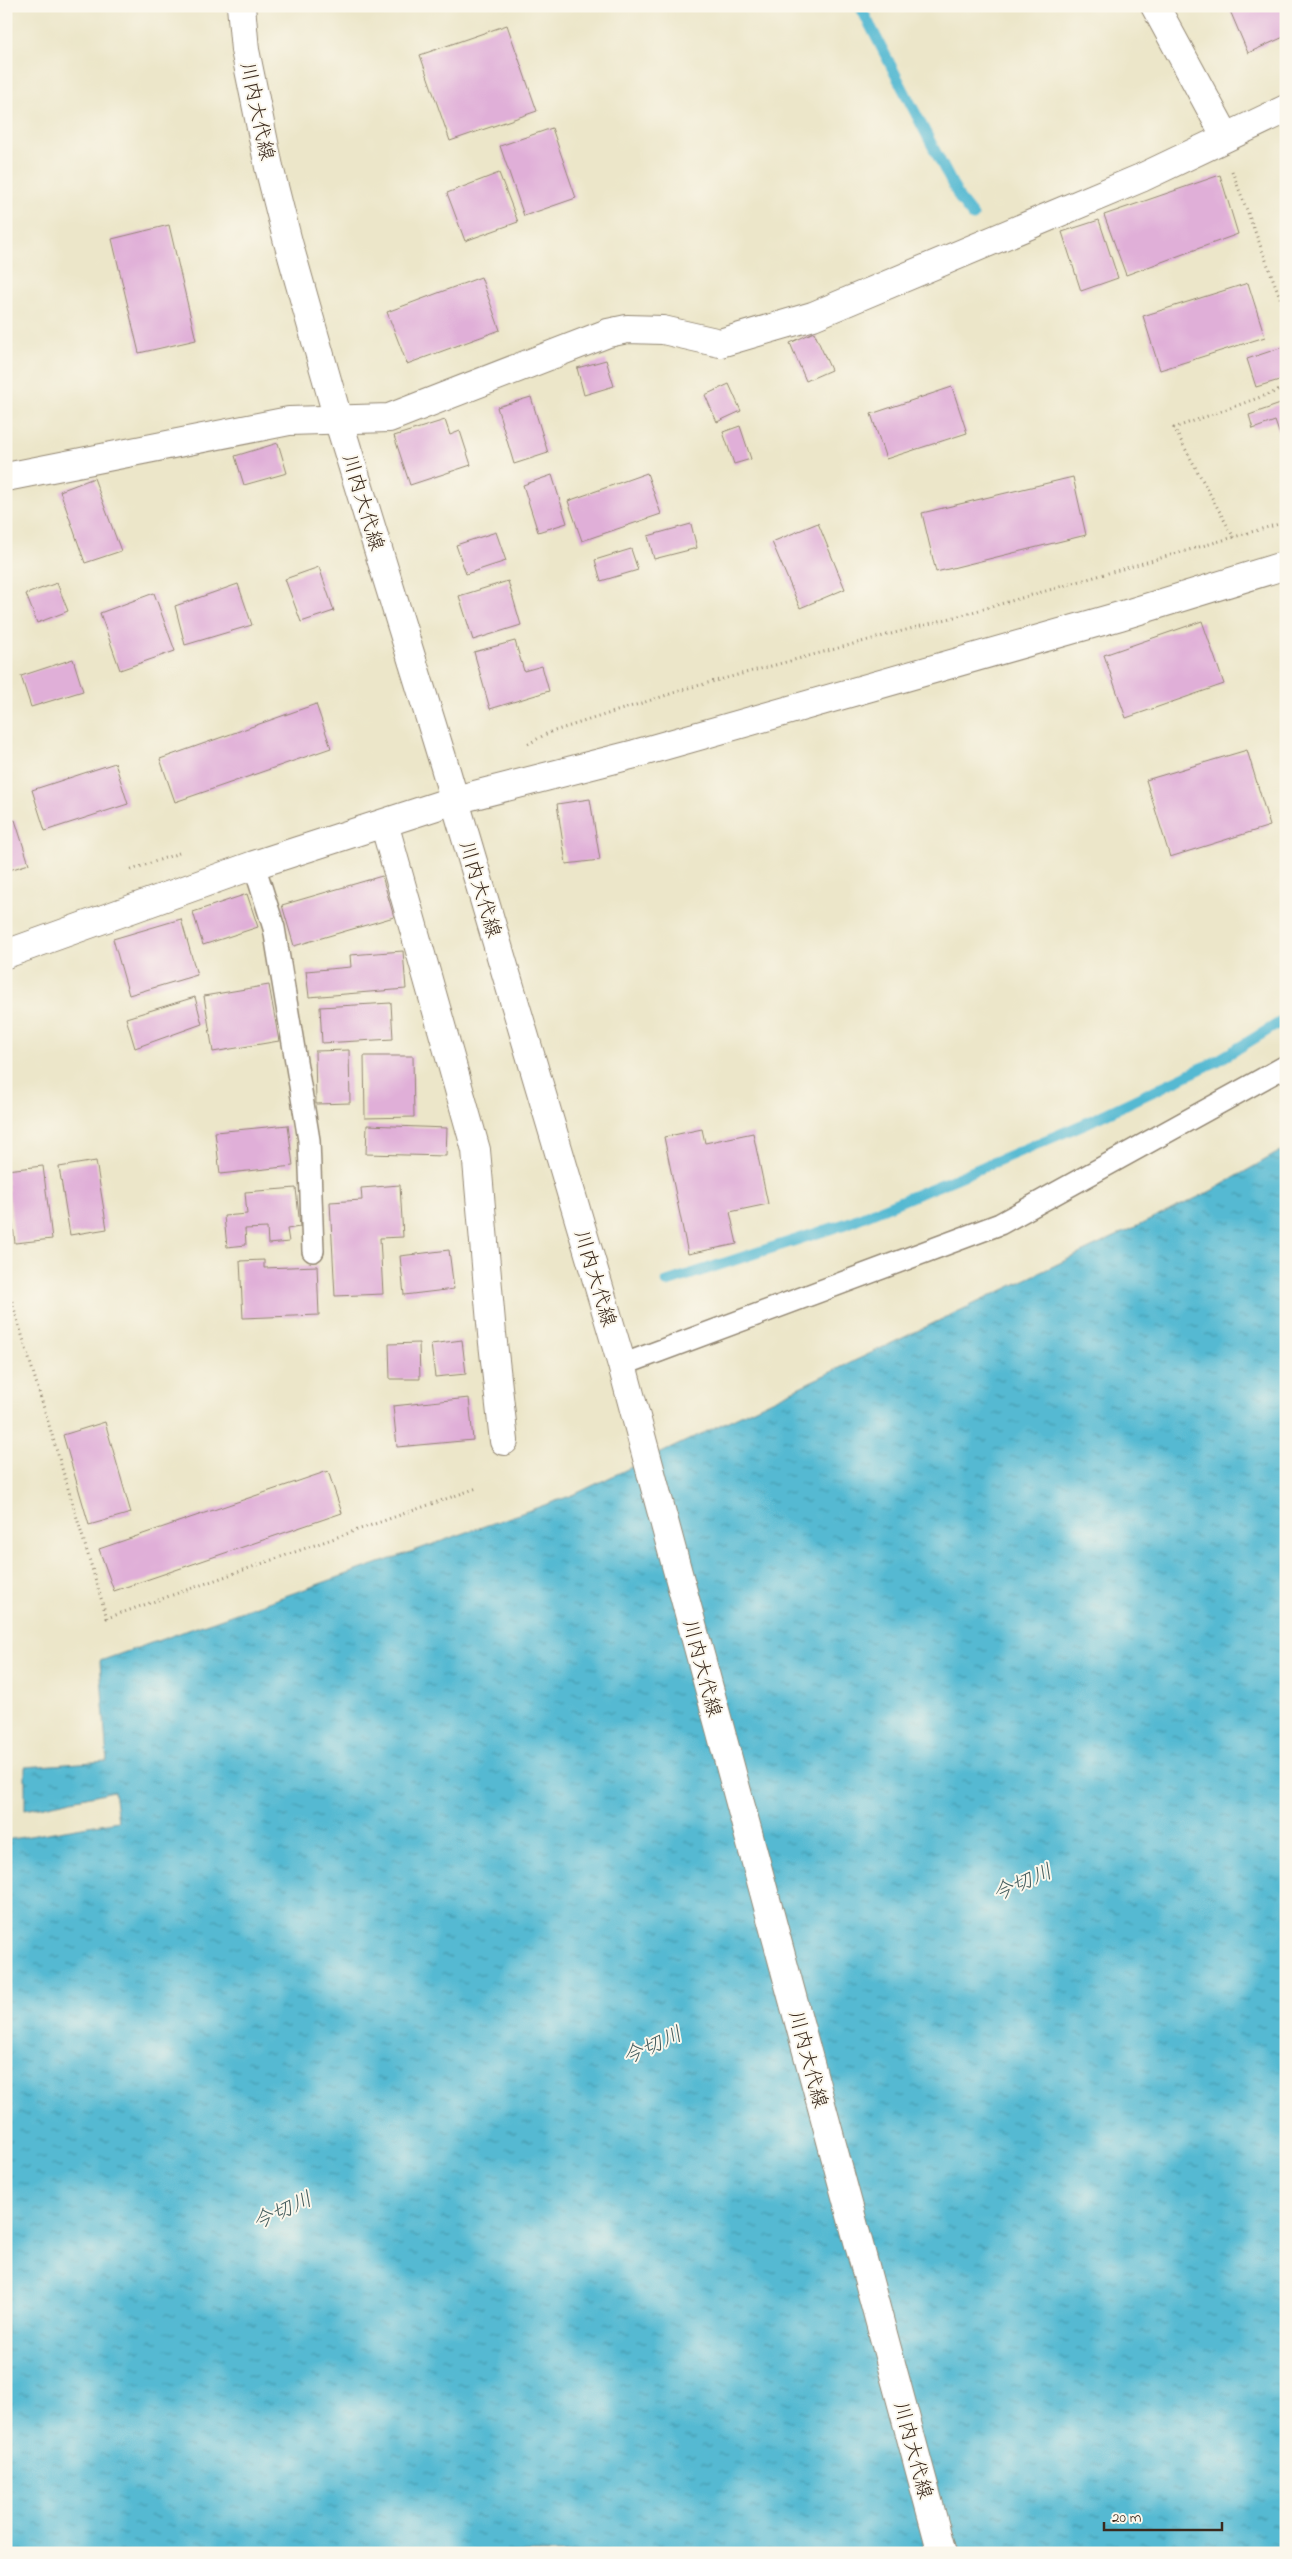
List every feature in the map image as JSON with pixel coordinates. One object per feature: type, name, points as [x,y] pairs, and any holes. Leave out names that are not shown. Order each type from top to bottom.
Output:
[{"type":"street","name":"川内大代線","points":[[241,6],[245,50],[269,167],[338,419],[455,800],[622,1365],[942,2553]]},
{"type":"street","points":[[1156,6],[1223,139]]},
{"type":"street","points":[[6,478],[289,421],[389,418],[608,333],[627,329],[663,330],[720,343],[813,316],[1141,178],[1286,110]]},
{"type":"street","points":[[6,954],[254,865],[455,800],[664,746],[1120,616],[1286,565]]},
{"type":"street","points":[[384,823],[476,1150],[492,1334],[504,1441]]},
{"type":"lane","points":[[254,865],[274,928],[309,1140],[313,1251]]},
{"type":"lane","points":[[622,1365],[1000,1224],[1286,1066]]},
{"type":"path","points":[[1223,139],[1286,313]]},
{"type":"path","points":[[1234,538],[1174,428],[1286,388]]},
{"type":"path","points":[[524,746],[548,733],[689,688],[952,618],[1286,522]]},
{"type":"path","points":[[6,1282],[107,1618],[477,1488]]},
{"type":"water","name":"今切川","points":[[1286,1148],[1286,2553],[6,2553],[6,1840],[118,1821],[114,1791],[25,1810],[25,1767],[107,1761],[100,1661],[573,1495],[1211,1191]]},
{"type":"building","points":[[1228,6],[1286,6],[1286,36],[1248,53]]},
{"type":"building","points":[[507,25],[537,111],[450,141],[420,55]]},
{"type":"building","points":[[552,128],[576,198],[524,216],[500,146]]},
{"type":"building","points":[[499,173],[518,222],[465,241],[447,193]]},
{"type":"building","points":[[1220,175],[1238,234],[1126,275],[1104,215]]},
{"type":"building","points":[[1099,220],[1118,278],[1081,291],[1062,232]]},
{"type":"building","points":[[169,225],[196,340],[139,353],[112,239]]},
{"type":"building","points":[[481,277],[500,330],[407,364],[387,312]]},
{"type":"building","points":[[1248,283],[1265,337],[1160,370],[1143,316]]},
{"type":"building","points":[[814,332],[831,370],[806,381],[790,343]]},
{"type":"building","points":[[1286,346],[1286,378],[1256,387],[1247,359]]},
{"type":"building","points":[[606,360],[614,386],[584,395],[577,368]]},
{"type":"building","points":[[729,384],[741,411],[717,422],[705,395]]},
{"type":"building","points":[[952,387],[967,433],[886,459],[871,414]]},
{"type":"building","points":[[531,397],[548,453],[514,464],[497,407]]},
{"type":"building","points":[[1286,402],[1286,439],[1282,441],[1275,421],[1253,429],[1249,415]]},
{"type":"building","points":[[445,420],[450,435],[460,431],[471,465],[410,485],[394,436]]},
{"type":"building","points":[[740,426],[751,459],[734,464],[723,432]]},
{"type":"building","points":[[278,443],[287,473],[244,485],[235,456]]},
{"type":"building","points":[[647,473],[661,514],[582,541],[568,501]]},
{"type":"building","points":[[552,475],[567,523],[538,532],[523,485]]},
{"type":"building","points":[[1073,477],[1086,535],[936,572],[922,513]]},
{"type":"building","points":[[94,478],[121,551],[85,563],[60,491]]},
{"type":"building","points":[[818,523],[845,589],[800,608],[772,542]]},
{"type":"building","points":[[691,524],[697,548],[654,559],[648,536]]},
{"type":"building","points":[[496,532],[506,561],[466,574],[456,545]]},
{"type":"building","points":[[631,549],[638,570],[601,581],[595,560]]},
{"type":"building","points":[[319,567],[334,611],[301,622],[285,579]]},
{"type":"building","points":[[508,581],[521,625],[473,640],[459,596]]},
{"type":"building","points":[[57,583],[68,611],[37,623],[26,594]]},
{"type":"building","points":[[238,584],[252,625],[185,645],[175,606]]},
{"type":"building","points":[[154,593],[175,651],[120,670],[100,613]]},
{"type":"building","points":[[1202,621],[1224,684],[1126,718],[1104,655]]},
{"type":"building","points":[[515,641],[524,671],[542,666],[549,691],[490,709],[474,652]]},
{"type":"building","points":[[73,659],[83,691],[31,707],[21,676]]},
{"type":"building","points":[[316,704],[331,748],[175,802],[160,759]]},
{"type":"building","points":[[1247,750],[1270,826],[1170,857],[1146,780]]},
{"type":"building","points":[[115,763],[128,804],[45,831],[32,790]]},
{"type":"building","points":[[590,799],[600,860],[566,864],[557,804]]},
{"type":"building","points":[[15,820],[29,864],[6,871],[6,823]]},
{"type":"building","points":[[382,876],[394,917],[294,946],[282,905]]},
{"type":"building","points":[[247,894],[258,927],[203,945],[193,912]]},
{"type":"building","points":[[181,919],[197,975],[129,995],[113,939]]},
{"type":"building","points":[[403,951],[406,989],[309,997],[306,971],[351,967],[350,955]]},
{"type":"building","points":[[269,985],[279,1041],[213,1052],[204,996]]},
{"type":"building","points":[[195,997],[202,1024],[135,1048],[126,1018]]},
{"type":"building","points":[[391,1003],[393,1039],[322,1043],[320,1007]]},
{"type":"building","points":[[349,1050],[350,1103],[316,1104],[315,1051]]},
{"type":"building","points":[[364,1056],[413,1056],[414,1117],[365,1118]]},
{"type":"building","points":[[288,1125],[293,1166],[220,1174],[215,1132]]},
{"type":"building","points":[[367,1125],[447,1128],[446,1156],[366,1154]]},
{"type":"building","points":[[702,1129],[705,1143],[753,1133],[768,1204],[730,1212],[737,1244],[688,1254],[664,1137]]},
{"type":"building","points":[[96,1161],[107,1229],[70,1235],[59,1167]]},
{"type":"building","points":[[43,1166],[52,1239],[15,1243],[6,1170]]},
{"type":"building","points":[[400,1185],[403,1237],[380,1238],[383,1294],[335,1296],[330,1202],[362,1200],[361,1188]]},
{"type":"building","points":[[296,1188],[300,1227],[287,1229],[289,1242],[268,1244],[267,1228],[245,1229],[246,1245],[227,1247],[224,1216],[247,1214],[245,1192]]},
{"type":"building","points":[[449,1250],[454,1289],[404,1295],[400,1256]]},
{"type":"building","points":[[264,1260],[264,1268],[317,1266],[319,1315],[243,1318],[240,1261]]},
{"type":"building","points":[[462,1340],[466,1374],[435,1377],[431,1344]]},
{"type":"building","points":[[419,1343],[420,1379],[390,1379],[389,1344]]},
{"type":"building","points":[[469,1398],[473,1440],[397,1447],[393,1406]]},
{"type":"building","points":[[105,1422],[131,1513],[89,1525],[63,1435]]},
{"type":"building","points":[[328,1471],[342,1513],[114,1591],[99,1549]]},
{"type":"waterway","points":[[860,6],[961,201],[973,216]]},
{"type":"waterway","points":[[667,1282],[845,1224],[957,1178],[1084,1124],[1217,1061],[1286,1019]]}]
